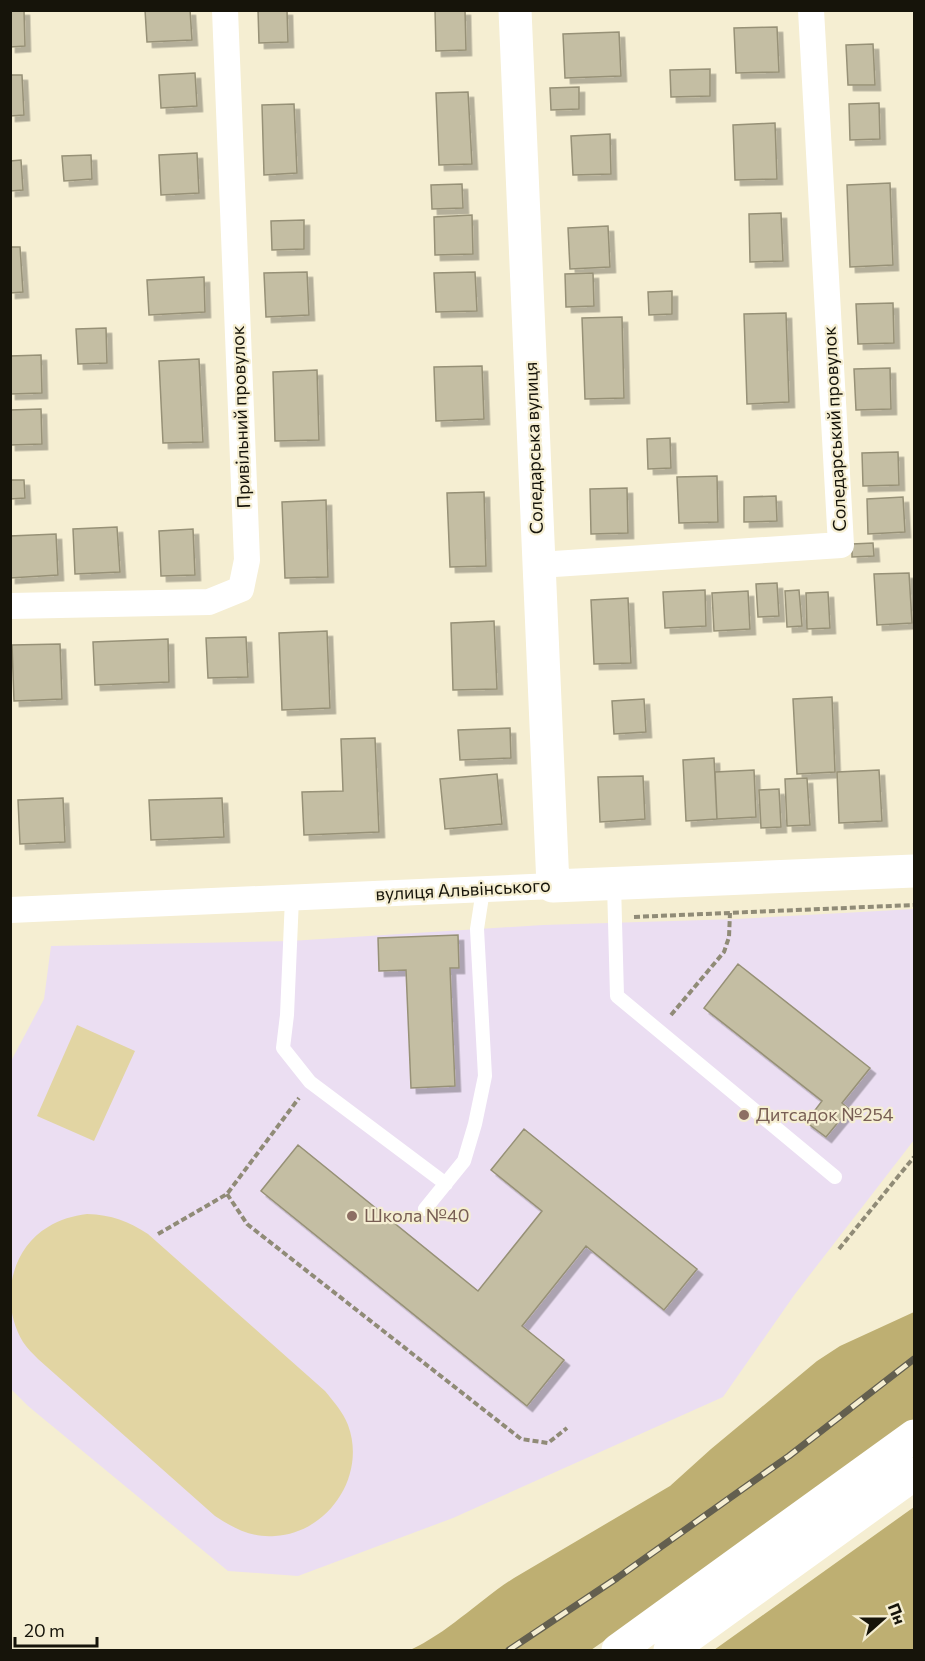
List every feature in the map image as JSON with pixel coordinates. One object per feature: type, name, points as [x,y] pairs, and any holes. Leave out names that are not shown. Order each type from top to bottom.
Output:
[{"type":"street","name":"Привільний провулок","points":[[10,606],[209,602],[241,589],[247,560],[225,10]]},
{"type":"street","name":"Соледарська вулиця","points":[[516,10],[553,886]]},
{"type":"street","name":"Соледарський провулок","points":[[539,565],[841,545],[811,10]]},
{"type":"street","name":"вулиця Альвінського","points":[[10,910],[915,871]]},
{"type":"street","points":[[618,1650],[915,1436]]},
{"type":"street","points":[[670,1650],[915,1474]]},
{"type":"lane","points":[[614,884],[617,996],[835,1177]]},
{"type":"lane","points":[[425,1209],[464,1161],[475,1124],[485,1076],[477,929],[483,890]]},
{"type":"lane","points":[[292,898],[283,1048],[310,1082],[446,1184]]},
{"type":"path","points":[[658,1030],[724,952],[729,937],[729,879]]},
{"type":"path","points":[[616,917],[915,905]]},
{"type":"path","points":[[158,1234],[227,1194],[310,1082]]},
{"type":"path","points":[[839,1249],[915,1157]]},
{"type":"path","points":[[227,1194],[247,1224],[521,1439],[548,1443],[567,1428]]},
{"type":"shaded area","name":"Школа №40","points":[[914,909],[914,1140],[795,1294],[723,1397],[453,1518],[298,1576],[228,1571],[28,1406],[11,1389],[10,1063],[44,999],[51,946],[290,941],[543,925],[737,919]]},
{"type":"shaded area","points":[[77,1025],[135,1051],[94,1141],[37,1116]]},
{"type":"shaded area","points":[[87,1214],[119,1220],[148,1234],[325,1391],[338,1407],[348,1425],[352,1444],[352,1463],[347,1482],[338,1498],[326,1513],[311,1525],[294,1532],[267,1536],[243,1531],[215,1516],[38,1359],[25,1344],[16,1327],[12,1311],[12,1279],[17,1263],[24,1249],[48,1227],[67,1218]]},
{"type":"shaded area","points":[[914,1312],[914,1425],[591,1650],[410,1650],[450,1626],[514,1578],[670,1486],[817,1361],[840,1346]]},
{"type":"shaded area","points":[[914,1507],[914,1650],[714,1650]]},
{"type":"building","points":[[10,10],[24,10],[25,46],[10,47]]},
{"type":"building","points":[[145,10],[190,10],[192,40],[147,42]]},
{"type":"building","points":[[258,10],[287,10],[288,42],[259,43]]},
{"type":"building","points":[[435,10],[465,10],[466,50],[436,51]]},
{"type":"building","points":[[777,27],[779,72],[736,73],[734,28]]},
{"type":"building","points":[[619,32],[621,76],[565,78],[563,34]]},
{"type":"building","points":[[873,44],[875,85],[848,85],[846,45]]},
{"type":"building","points":[[710,69],[710,96],[671,97],[670,70]]},
{"type":"building","points":[[195,73],[197,106],[161,108],[159,75]]},
{"type":"building","points":[[10,75],[22,75],[24,115],[10,116]]},
{"type":"building","points":[[579,87],[579,109],[551,110],[550,88]]},
{"type":"building","points":[[468,92],[472,164],[439,165],[436,93]]},
{"type":"building","points":[[879,103],[880,139],[850,140],[849,104]]},
{"type":"building","points":[[294,104],[297,173],[264,175],[262,105]]},
{"type":"building","points":[[775,123],[777,179],[735,180],[733,125]]},
{"type":"building","points":[[610,134],[611,174],[573,175],[571,136]]},
{"type":"building","points":[[197,153],[199,193],[161,195],[159,155]]},
{"type":"building","points":[[91,155],[92,179],[64,181],[62,156]]},
{"type":"building","points":[[21,160],[23,190],[10,191],[10,161]]},
{"type":"building","points":[[890,183],[893,265],[850,267],[847,185]]},
{"type":"building","points":[[462,184],[463,208],[432,209],[431,185]]},
{"type":"building","points":[[781,213],[783,261],[750,262],[749,214]]},
{"type":"building","points":[[472,215],[473,254],[435,255],[434,217]]},
{"type":"building","points":[[304,220],[304,249],[272,250],[271,221]]},
{"type":"building","points":[[608,226],[610,267],[570,269],[568,228]]},
{"type":"building","points":[[10,247],[20,247],[23,292],[10,293]]},
{"type":"building","points":[[307,272],[309,315],[266,317],[264,273]]},
{"type":"building","points":[[475,272],[477,311],[436,312],[434,273]]},
{"type":"building","points":[[593,273],[594,306],[566,307],[565,274]]},
{"type":"building","points":[[204,277],[205,312],[149,315],[147,280]]},
{"type":"building","points":[[672,291],[672,314],[649,315],[648,292]]},
{"type":"building","points":[[893,303],[894,343],[858,344],[856,304]]},
{"type":"building","points":[[786,313],[789,402],[747,404],[744,314]]},
{"type":"building","points":[[622,317],[624,398],[585,399],[582,318]]},
{"type":"building","points":[[106,328],[107,363],[78,364],[76,329]]},
{"type":"building","points":[[41,355],[42,393],[10,394],[10,356]]},
{"type":"building","points":[[199,359],[203,442],[163,443],[159,361]]},
{"type":"building","points":[[482,366],[484,419],[436,421],[434,367]]},
{"type":"building","points":[[890,368],[891,409],[856,410],[854,369]]},
{"type":"building","points":[[317,370],[319,440],[275,441],[273,372]]},
{"type":"building","points":[[41,409],[42,444],[10,445],[10,410]]},
{"type":"building","points":[[670,438],[671,468],[648,469],[647,439]]},
{"type":"building","points":[[898,452],[899,485],[863,486],[862,453]]},
{"type":"building","points":[[717,476],[718,522],[679,523],[677,477]]},
{"type":"building","points":[[10,480],[24,480],[25,498],[10,499]]},
{"type":"building","points":[[627,488],[628,533],[591,534],[590,489]]},
{"type":"building","points":[[484,492],[486,566],[450,567],[447,493]]},
{"type":"building","points":[[776,496],[777,521],[744,522],[744,497]]},
{"type":"building","points":[[903,497],[905,532],[868,534],[867,499]]},
{"type":"building","points":[[326,500],[328,577],[285,578],[282,502]]},
{"type":"building","points":[[117,527],[120,572],[75,574],[73,529]]},
{"type":"building","points":[[193,529],[195,575],[161,576],[159,531]]},
{"type":"building","points":[[56,534],[58,575],[10,578],[10,536]]},
{"type":"building","points":[[873,543],[874,556],[852,557],[852,544]]},
{"type":"building","points":[[909,573],[912,623],[877,625],[874,574]]},
{"type":"building","points":[[777,583],[779,616],[758,617],[756,584]]},
{"type":"building","points":[[705,590],[706,626],[665,628],[663,592]]},
{"type":"building","points":[[799,590],[802,626],[787,627],[785,591]]},
{"type":"building","points":[[748,591],[750,629],[714,631],[712,593]]},
{"type":"building","points":[[828,592],[830,628],[807,629],[806,593]]},
{"type":"building","points":[[628,598],[631,663],[594,664],[591,600]]},
{"type":"building","points":[[494,621],[497,689],[453,690],[451,623]]},
{"type":"building","points":[[327,631],[330,708],[282,710],[279,633]]},
{"type":"building","points":[[246,637],[248,677],[208,678],[206,638]]},
{"type":"building","points":[[168,639],[169,682],[95,685],[93,642]]},
{"type":"building","points":[[60,644],[62,699],[14,701],[12,645]]},
{"type":"building","points":[[832,697],[835,772],[797,774],[793,699]]},
{"type":"building","points":[[644,699],[646,732],[614,734],[612,701]]},
{"type":"building","points":[[510,728],[511,758],[460,760],[458,730]]},
{"type":"building","points":[[375,738],[379,832],[304,835],[302,792],[343,791],[341,739]]},
{"type":"building","points":[[714,758],[717,819],[686,821],[683,760]]},
{"type":"building","points":[[754,770],[756,817],[717,819],[715,772]]},
{"type":"building","points":[[879,770],[882,821],[839,823],[837,772]]},
{"type":"building","points":[[497,774],[502,824],[445,829],[440,779]]},
{"type":"building","points":[[643,776],[645,819],[600,822],[598,777]]},
{"type":"building","points":[[807,778],[810,825],[787,826],[785,779]]},
{"type":"building","points":[[779,789],[781,827],[761,828],[759,790]]},
{"type":"building","points":[[63,798],[65,842],[20,844],[18,800]]},
{"type":"building","points":[[222,798],[224,837],[151,840],[149,800]]},
{"type":"building","points":[[458,935],[459,968],[450,968],[455,1086],[411,1088],[406,970],[379,971],[378,938]]},
{"type":"building","points":[[738,964],[870,1068],[842,1103],[849,1109],[826,1137],[806,1122],[822,1101],[704,1008]]},
{"type":"building","points":[[524,1129],[697,1269],[664,1310],[586,1246],[522,1326],[564,1360],[527,1406],[261,1191],[298,1145],[478,1291],[542,1211],[491,1170]]},
{"type":"railway","points":[[509,1650],[617,1578],[789,1456],[914,1359]]},
{"type":"place","name":"Дитсадок №254","points":[[744,1115]]},
{"type":"place","name":"Школа №40","points":[[352,1216]]}]
